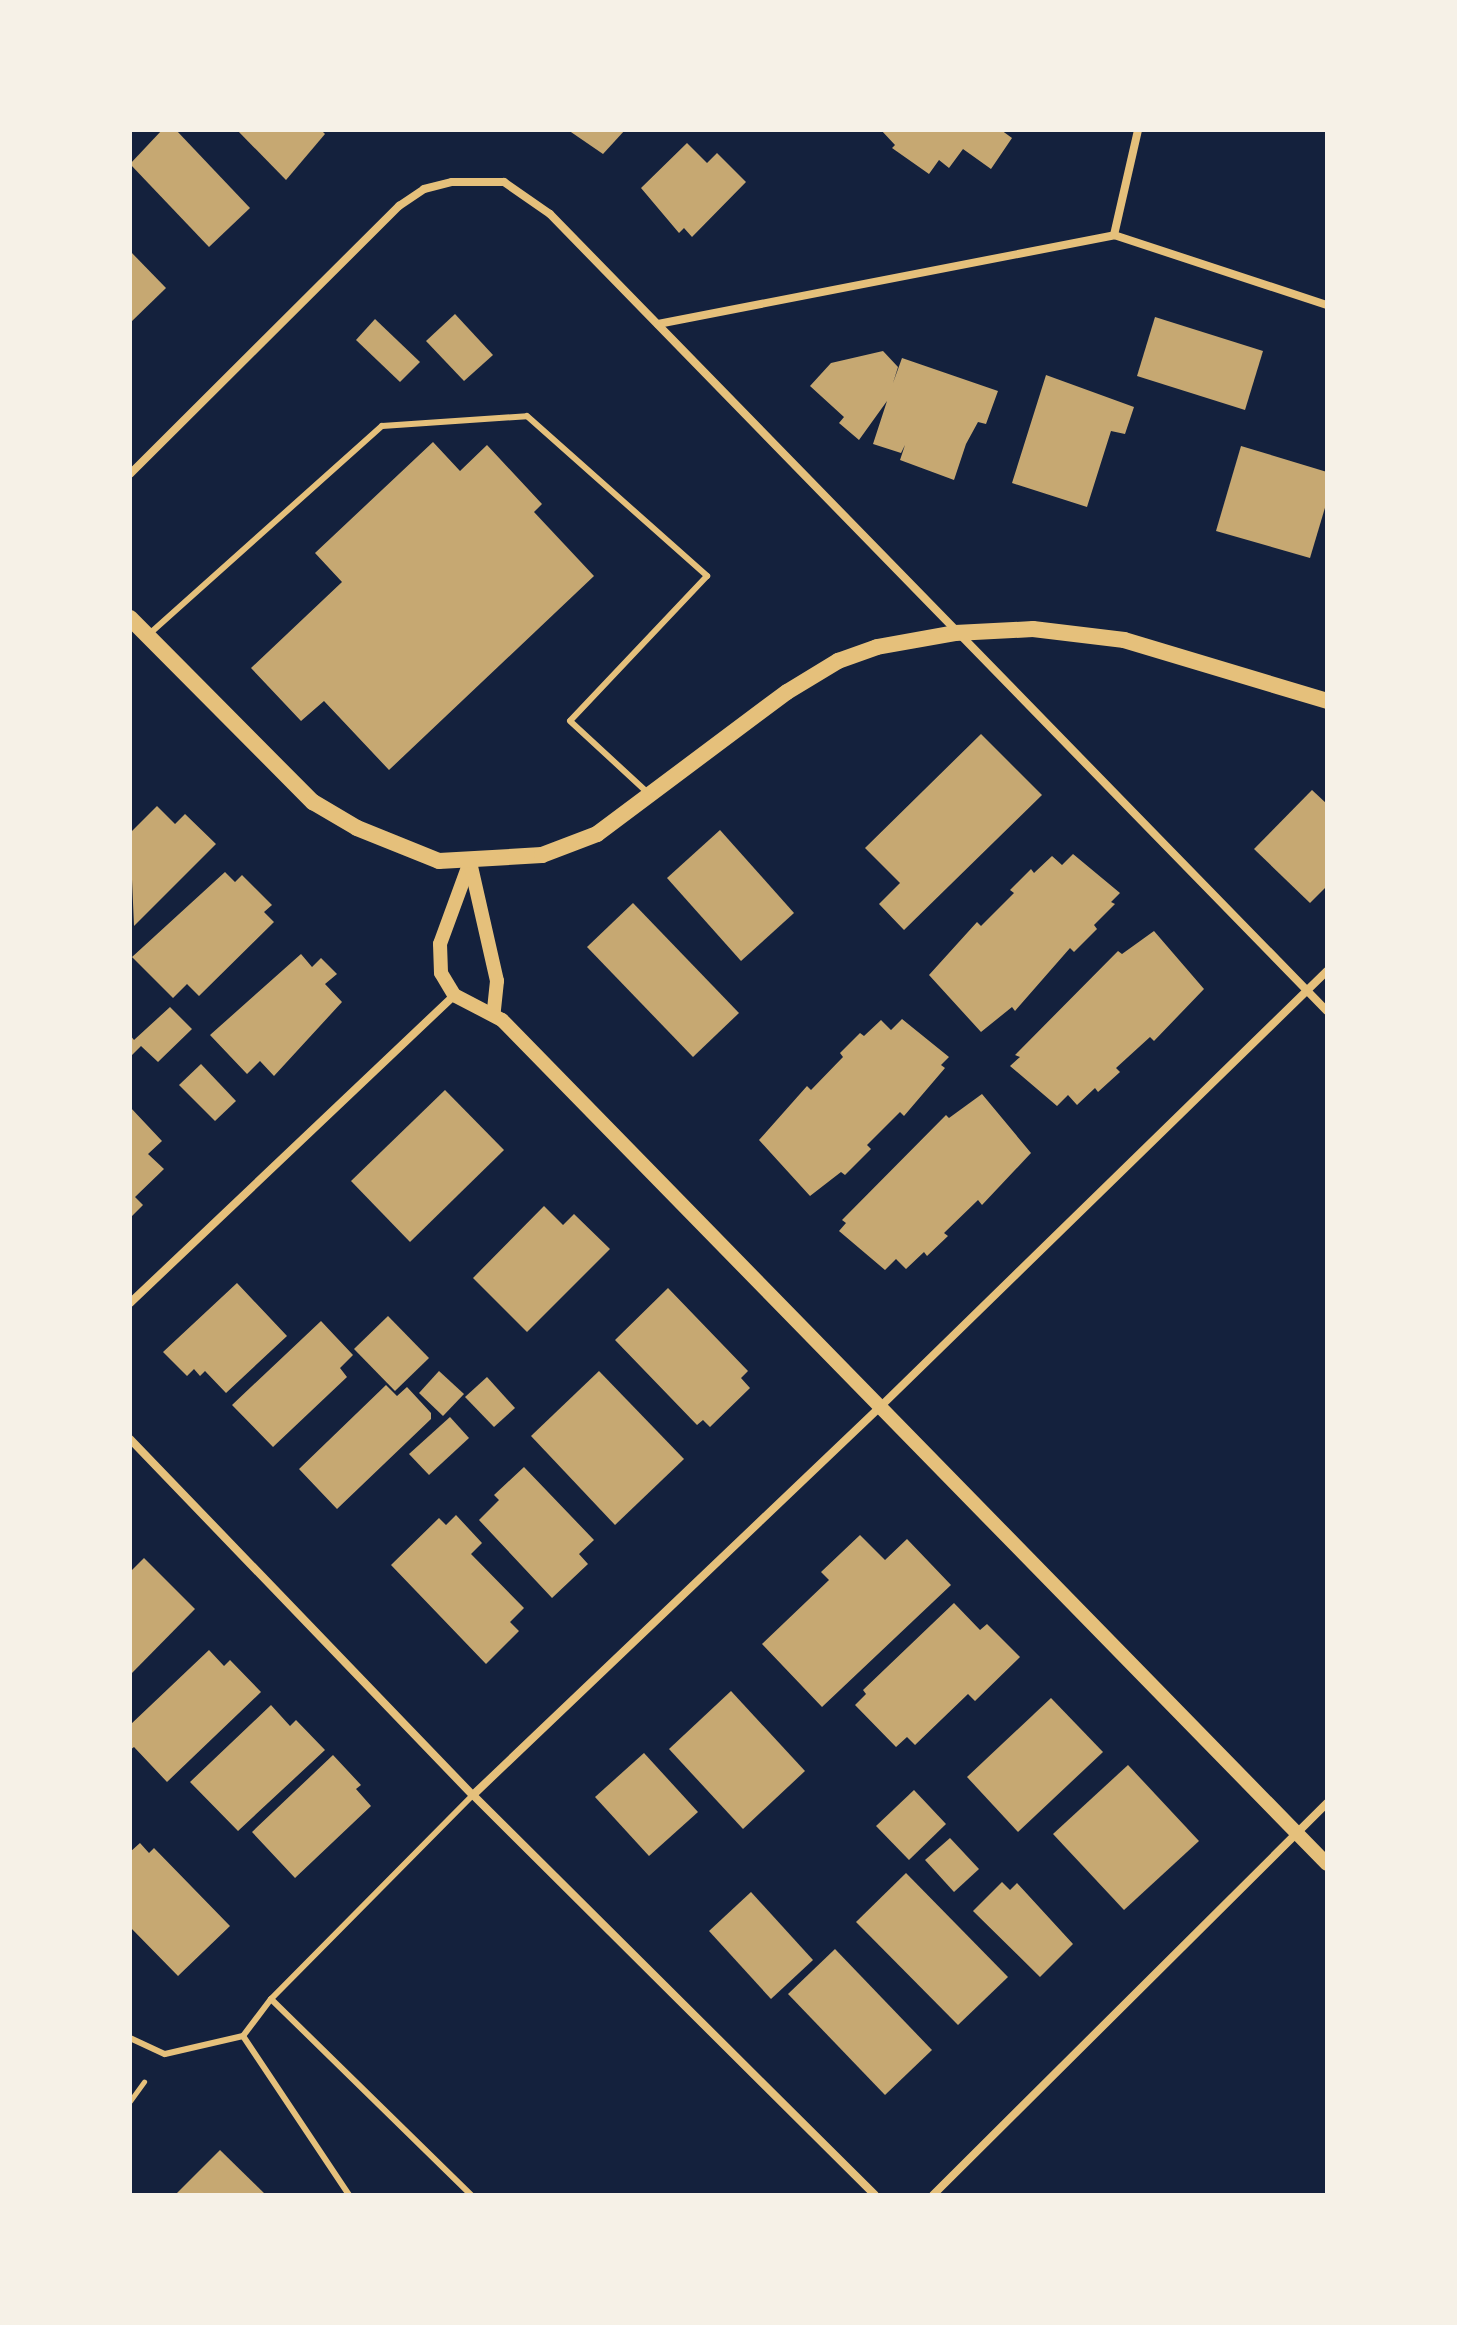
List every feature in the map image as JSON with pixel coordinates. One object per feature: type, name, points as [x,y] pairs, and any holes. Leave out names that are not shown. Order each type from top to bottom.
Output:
[{"type":"main road","points":[[130,618],[313,802],[357,828],[439,861],[470,862],[542,855],[597,834],[838,661],[877,647],[955,633],[1033,629],[1124,640],[1327,701]]},
{"type":"street","points":[[1114,235],[1138,130]]},
{"type":"street","points":[[130,474],[399,206],[424,189],[477,179],[504,182],[530,196],[658,324],[881,550],[955,633],[1327,1011]]},
{"type":"street","points":[[658,324],[1114,235],[1327,305]]},
{"type":"street","points":[[470,862],[440,944],[441,973],[454,995],[494,1012],[1327,1864]]},
{"type":"street","points":[[470,862],[497,981],[494,1012]]},
{"type":"street","points":[[473,1795],[879,1408],[1327,971]]},
{"type":"street","points":[[130,1303],[454,995]]},
{"type":"street","points":[[130,1439],[473,1795],[875,2195]]},
{"type":"street","points":[[933,2195],[1327,1803]]},
{"type":"lane","points":[[147,636],[382,426],[527,416],[707,576],[570,721],[650,795]]},
{"type":"lane","points":[[130,2038],[165,2054],[243,2036],[271,1999],[473,1795]]},
{"type":"lane","points":[[271,1999],[471,2195]]},
{"type":"lane","points":[[243,2036],[349,2195]]},
{"type":"path","points":[[130,2101],[144,2082]]},
{"type":"building","points":[[162,130],[176,130],[250,208],[209,247],[130,164]]},
{"type":"building","points":[[237,130],[321,130],[325,134],[286,180]]},
{"type":"building","points":[[568,130],[625,130],[603,154]]},
{"type":"building","points":[[881,130],[1001,130],[1012,138],[991,169],[963,149],[949,168],[939,160],[929,174],[892,148],[895,145]]},
{"type":"building","points":[[687,143],[707,163],[717,153],[746,182],[692,237],[684,228],[679,233],[641,188]]},
{"type":"building","points":[[130,251],[166,288],[130,323]]},
{"type":"building","points":[[455,314],[493,355],[464,381],[426,341]]},
{"type":"building","points":[[1155,317],[1263,351],[1245,410],[1137,376]]},
{"type":"building","points":[[375,319],[420,362],[400,382],[356,340]]},
{"type":"building","points":[[883,351],[898,367],[893,383],[902,358],[998,391],[986,424],[978,422],[966,444],[954,480],[900,460],[905,445],[901,453],[873,444],[887,401],[859,440],[839,423],[844,417],[810,386],[831,363]]},
{"type":"building","points":[[1046,375],[1134,407],[1125,434],[1111,431],[1087,507],[1012,483]]},
{"type":"building","points":[[433,442],[460,471],[487,445],[542,504],[534,512],[594,576],[389,770],[324,701],[301,721],[251,668],[342,582],[315,553]]},
{"type":"building","points":[[1241,446],[1327,472],[1327,501],[1310,558],[1216,531]]},
{"type":"building","points":[[981,734],[1042,795],[904,930],[879,904],[900,883],[865,848]]},
{"type":"building","points":[[1312,790],[1327,804],[1327,886],[1310,903],[1254,849]]},
{"type":"building","points":[[157,806],[175,824],[185,814],[216,844],[134,926],[130,833]]},
{"type":"building","points":[[720,830],[794,913],[741,961],[667,878]]},
{"type":"building","points":[[1073,854],[1120,893],[1111,902],[1115,904],[1094,925],[1097,929],[1074,952],[1070,948],[1015,1011],[1012,1007],[981,1032],[929,975],[977,922],[981,926],[1014,893],[1010,890],[1031,869],[1034,873],[1052,856],[1062,865]]},
{"type":"building","points":[[225,872],[235,882],[242,875],[272,905],[264,912],[274,922],[199,996],[187,984],[173,998],[132,957]]},
{"type":"building","points":[[633,903],[739,1013],[693,1057],[587,947]]},
{"type":"building","points":[[1154,931],[1204,989],[1154,1041],[1150,1037],[1116,1068],[1120,1072],[1098,1092],[1095,1088],[1077,1105],[1068,1095],[1057,1106],[1010,1066],[1020,1057],[1015,1055],[1118,951],[1122,954]]},
{"type":"building","points":[[301,954],[312,967],[321,958],[337,974],[325,984],[342,1002],[274,1076],[260,1061],[247,1074],[210,1035]]},
{"type":"building","points":[[170,1007],[192,1029],[158,1062],[141,1046],[130,1057],[130,1035],[134,1040]]},
{"type":"building","points":[[902,1019],[949,1057],[941,1065],[945,1068],[904,1116],[900,1112],[867,1145],[871,1149],[845,1175],[841,1172],[810,1196],[759,1140],[807,1086],[811,1090],[843,1057],[840,1053],[860,1033],[864,1036],[881,1020],[891,1030]]},
{"type":"building","points":[[201,1064],[236,1101],[215,1121],[179,1085]]},
{"type":"building","points":[[445,1090],[504,1150],[410,1242],[351,1181]]},
{"type":"building","points":[[982,1094],[1031,1153],[982,1205],[978,1200],[944,1233],[948,1236],[927,1256],[924,1252],[906,1269],[896,1259],[885,1270],[839,1231],[846,1223],[842,1220],[946,1115],[949,1118]]},
{"type":"building","points":[[130,1107],[162,1141],[148,1154],[164,1169],[135,1197],[143,1205],[130,1218]]},
{"type":"building","points":[[544,1206],[563,1225],[574,1214],[610,1249],[527,1332],[473,1278]]},
{"type":"building","points":[[237,1283],[287,1336],[226,1393],[205,1371],[200,1376],[194,1369],[187,1376],[163,1352]]},
{"type":"building","points":[[668,1288],[748,1371],[741,1378],[750,1388],[710,1427],[703,1420],[697,1425],[615,1340]]},
{"type":"building","points":[[388,1316],[429,1358],[395,1391],[354,1349]]},
{"type":"building","points":[[321,1321],[353,1355],[340,1368],[347,1377],[273,1447],[232,1405]]},
{"type":"building","points":[[439,1371],[464,1394],[443,1416],[419,1393]]},
{"type":"building","points":[[599,1371],[684,1459],[615,1525],[531,1436]]},
{"type":"building","points":[[487,1377],[515,1408],[494,1427],[465,1397]]},
{"type":"building","points":[[386,1385],[397,1396],[407,1387],[431,1413],[431,1419],[337,1509],[299,1469]]},
{"type":"building","points":[[450,1417],[469,1438],[429,1475],[409,1454]]},
{"type":"building","points":[[524,1467],[594,1540],[579,1554],[588,1564],[552,1598],[479,1520],[499,1500],[494,1495]]},
{"type":"building","points":[[456,1515],[482,1543],[471,1554],[524,1608],[510,1622],[519,1631],[486,1664],[391,1565],[439,1518],[446,1525]]},
{"type":"building","points":[[860,1535],[885,1560],[907,1539],[951,1585],[822,1707],[762,1644],[829,1580],[821,1572]]},
{"type":"building","points":[[144,1558],[195,1609],[130,1675],[130,1572]]},
{"type":"building","points":[[954,1603],[980,1630],[987,1624],[1020,1657],[975,1701],[968,1694],[915,1745],[907,1737],[896,1747],[855,1705],[866,1694],[863,1690]]},
{"type":"building","points":[[209,1650],[224,1666],[230,1660],[261,1692],[167,1782],[134,1747],[130,1750],[130,1725]]},
{"type":"building","points":[[731,1691],[805,1771],[743,1829],[669,1749]]},
{"type":"building","points":[[1051,1698],[1103,1752],[1018,1832],[967,1777]]},
{"type":"building","points":[[271,1705],[290,1726],[296,1720],[325,1750],[238,1831],[190,1782]]},
{"type":"building","points":[[644,1753],[698,1812],[649,1856],[595,1797]]},
{"type":"building","points":[[333,1755],[361,1785],[356,1789],[371,1806],[295,1878],[252,1832]]},
{"type":"building","points":[[1128,1765],[1199,1841],[1124,1910],[1053,1834]]},
{"type":"building","points":[[914,1790],[946,1824],[909,1860],[876,1826]]},
{"type":"building","points":[[950,1838],[979,1869],[954,1892],[925,1860]]},
{"type":"building","points":[[140,1843],[149,1853],[154,1848],[230,1926],[178,1976],[130,1927],[130,1852]]},
{"type":"building","points":[[906,1873],[1008,1977],[958,2025],[856,1922]]},
{"type":"building","points":[[1002,1882],[1010,1890],[1017,1883],[1073,1944],[1040,1977],[973,1911]]},
{"type":"building","points":[[751,1892],[813,1960],[771,1999],[709,1931]]},
{"type":"building","points":[[835,1949],[932,2050],[885,2095],[788,1994]]},
{"type":"building","points":[[220,2150],[266,2195],[175,2195]]}]
